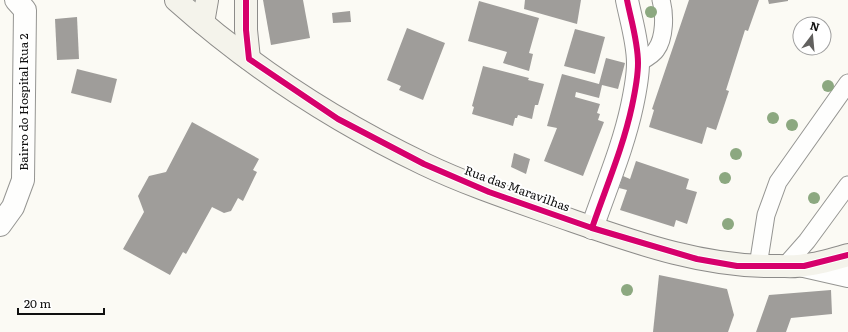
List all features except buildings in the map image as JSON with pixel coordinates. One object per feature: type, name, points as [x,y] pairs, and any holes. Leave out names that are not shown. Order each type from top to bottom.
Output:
[{"type":"main road","name":"Rua das Maravilhas","points":[[176,0],[249,59],[338,119],[424,164],[489,192],[592,228],[697,259],[736,266],[794,266]]},
{"type":"main road","points":[[203,23],[207,0]]},
{"type":"main road","points":[[246,0],[246,25],[249,59]]},
{"type":"main road","points":[[794,266],[848,255]]},
{"type":"street","name":"Bairro do Hospital Rua 2","points":[[0,225],[14,207],[23,180],[25,10],[16,0]]},
{"type":"street","points":[[592,228],[619,154],[633,100],[638,63],[627,0]]},
{"type":"street","name":"Rua das Maravilhas","points":[[794,266],[848,276]]},
{"type":"lane","points":[[638,63],[656,51],[663,33],[663,8],[661,0]]},
{"type":"lane","points":[[758,266],[766,215],[778,182],[848,83]]},
{"type":"lane","points":[[794,266],[807,241],[848,186]]},
{"type":"cycle path","points":[[246,0],[246,30],[249,59],[338,119],[424,164],[489,192],[592,228],[697,259],[737,266],[804,266],[848,255]]},
{"type":"cycle path","points":[[592,228],[624,137],[636,84],[638,63],[637,47],[627,0]]}]
